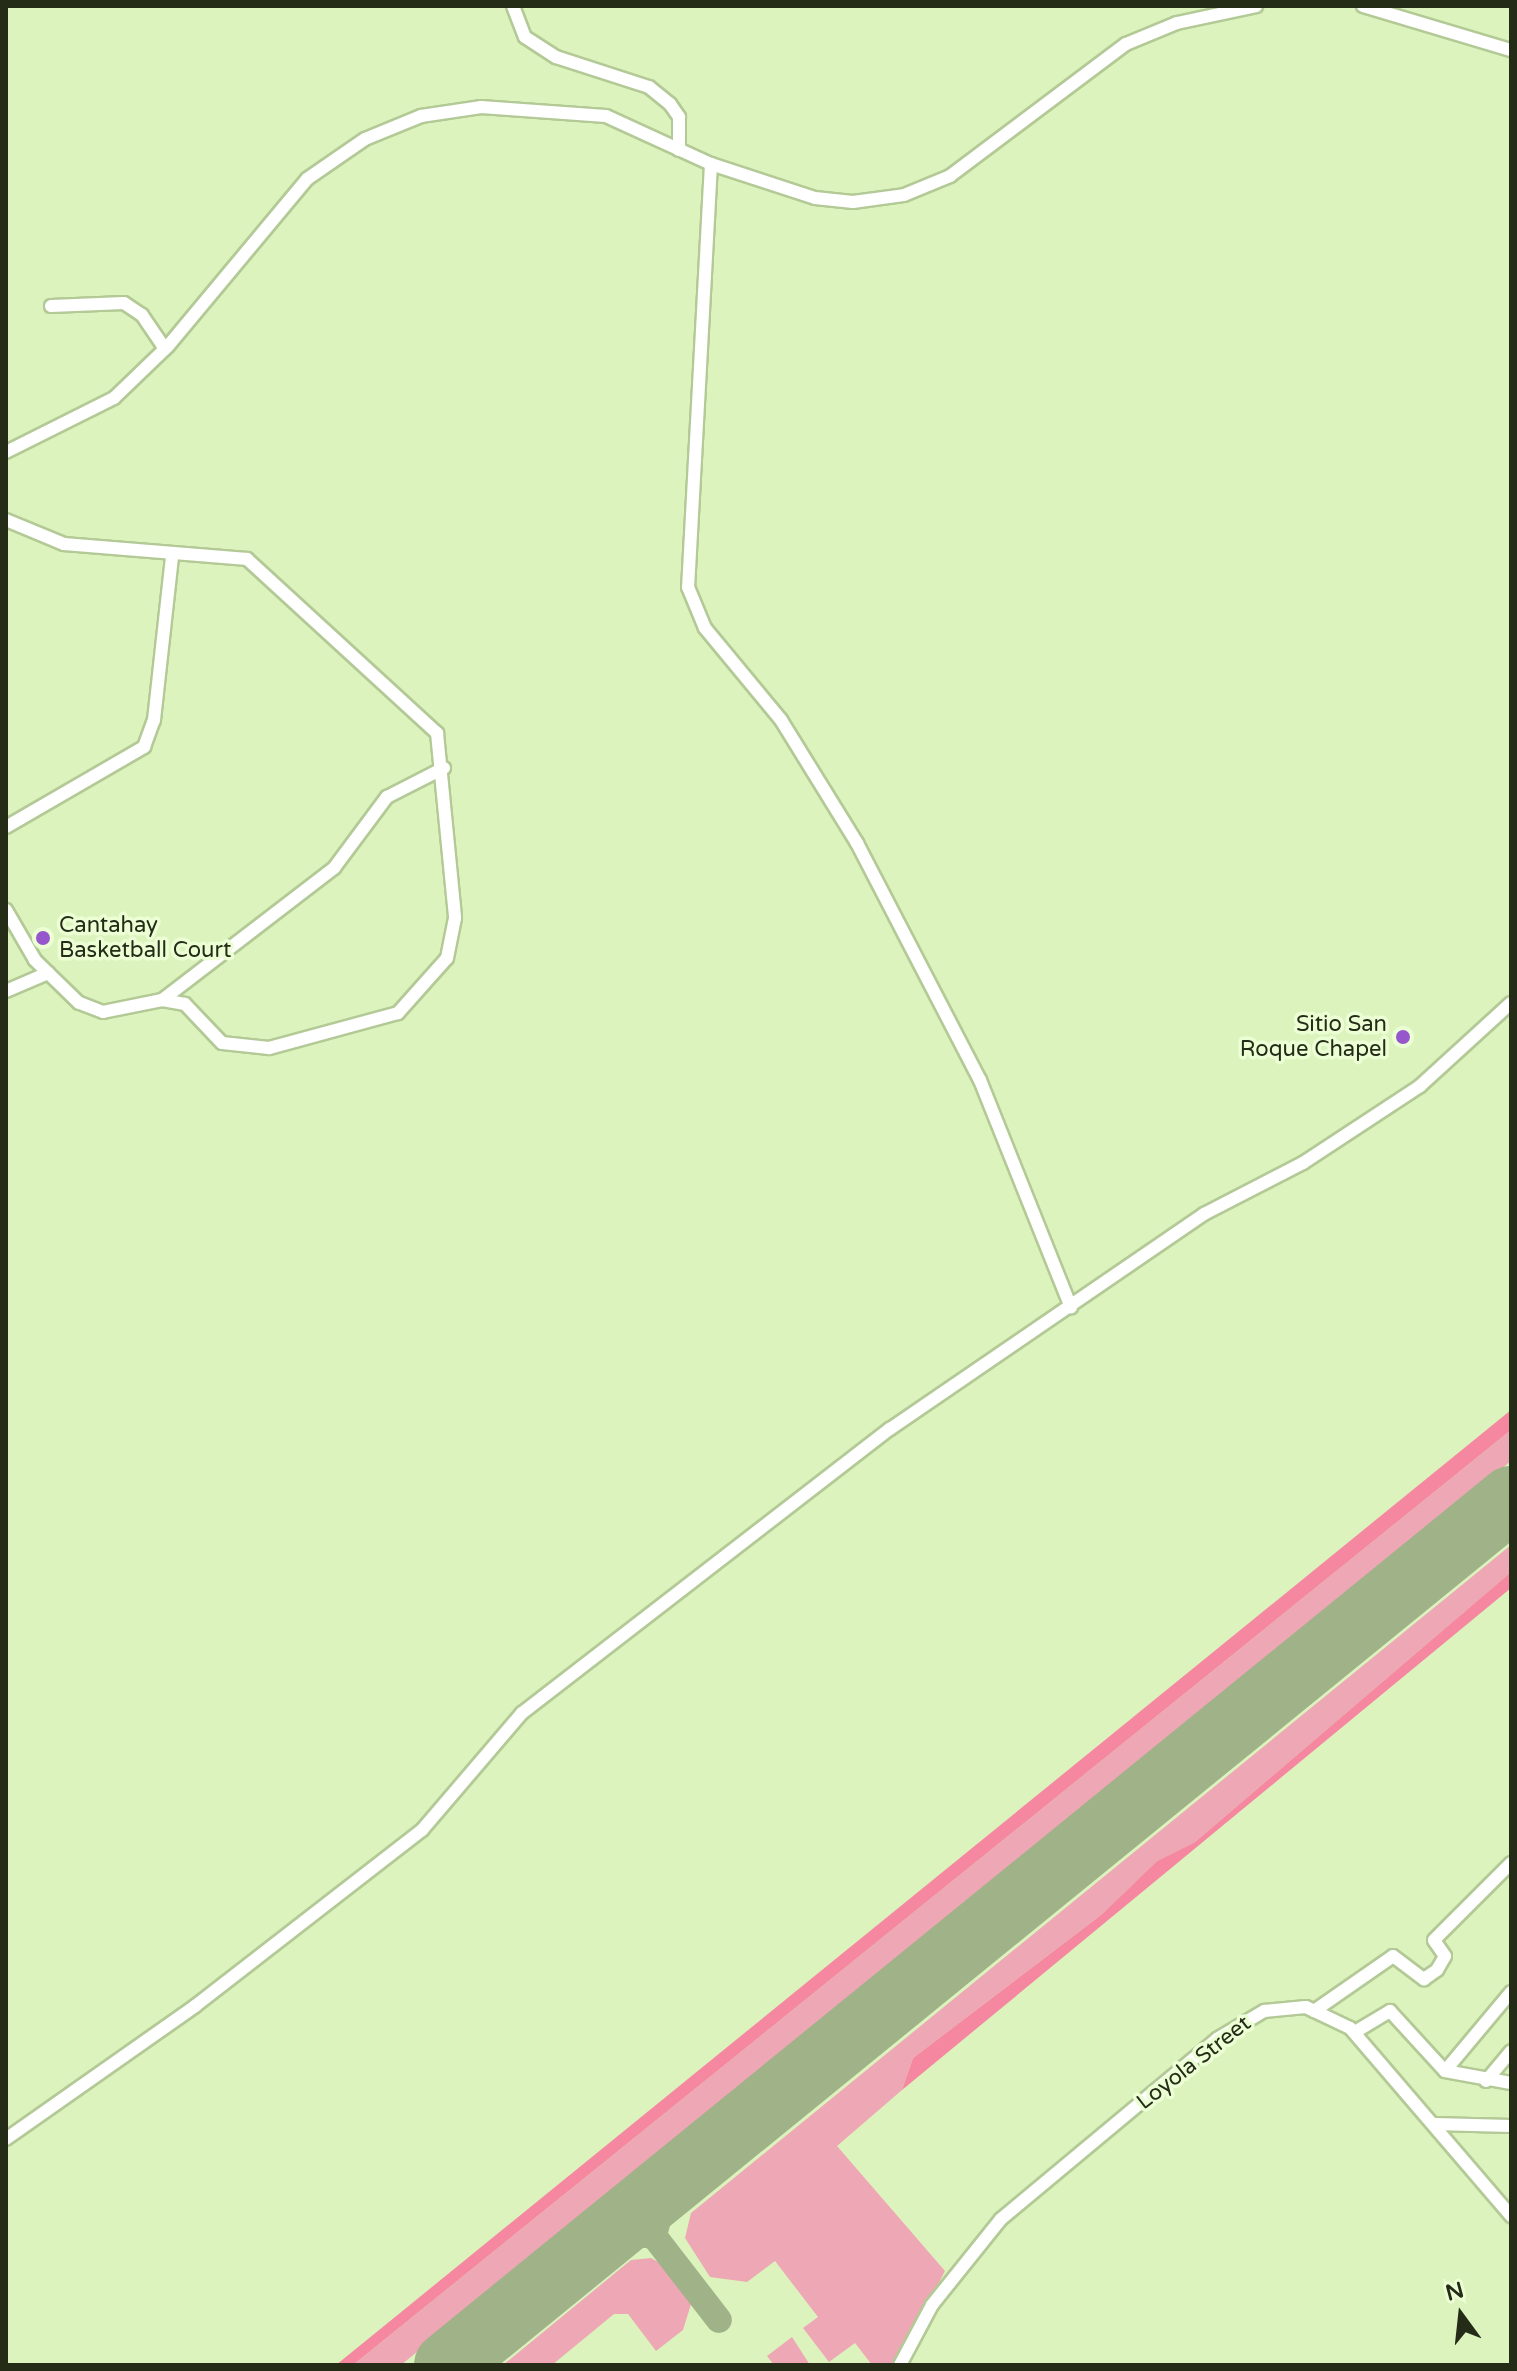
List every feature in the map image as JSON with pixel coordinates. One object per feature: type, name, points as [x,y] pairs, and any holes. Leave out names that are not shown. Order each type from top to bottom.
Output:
[{"type":"street","points":[[513,6],[525,37],[556,57],[649,87],[670,104],[679,117],[679,150]]},
{"type":"street","points":[[6,452],[114,398],[165,349],[307,179],[365,139],[421,116],[481,107],[592,114],[711,164],[815,198],[904,195],[950,176],[1126,44],[1177,23],[1256,6]]},
{"type":"street","points":[[1363,6],[1431,21],[1511,50]]},
{"type":"street","points":[[1431,21],[1434,6]]},
{"type":"street","points":[[711,164],[688,587],[705,628],[781,720],[857,843],[980,1080],[1071,1307]]},
{"type":"street","points":[[51,306],[124,303],[142,315],[165,349]]},
{"type":"street","points":[[6,520],[64,544],[172,556],[247,559],[437,733],[444,768],[455,918],[447,958],[398,1013],[269,1048],[222,1043],[185,1004],[162,1000],[103,1012],[79,1003],[48,973],[6,910]]},
{"type":"street","points":[[6,827],[144,747],[154,720],[172,556]]},
{"type":"street","points":[[162,1000],[334,868],[387,797],[444,768]]},
{"type":"street","points":[[6,991],[48,973]]},
{"type":"street","points":[[6,2139],[195,2006],[422,1830],[522,1713],[890,1429],[1204,1214],[1303,1163],[1420,1086],[1511,1003]]},
{"type":"street","points":[[1314,2011],[1393,1956],[1424,1979],[1437,1970],[1445,1956],[1434,1940],[1511,1863]]},
{"type":"street","points":[[1445,2071],[1511,1992]]},
{"type":"street","name":"Loyola Street","points":[[900,2365],[932,2305],[1001,2219],[1238,2023],[1285,2007],[1314,2011],[1355,2032],[1511,2216]]},
{"type":"street","points":[[1355,2032],[1390,2011],[1445,2071],[1486,2081],[1511,2083]]},
{"type":"street","points":[[1486,2081],[1511,2051]]},
{"type":"street","points":[[1434,2124],[1511,2126]]},
{"type":"shaded area","points":[[1511,1410],[1511,1430],[353,2365],[336,2365]]},
{"type":"shaded area","points":[[1511,1430],[1511,1461],[401,2365],[353,2365]]},
{"type":"shaded area","points":[[1511,1545],[1511,1572],[1195,1842],[1157,1861],[1101,1915],[913,2058],[902,2090],[837,2146],[945,2271],[896,2365],[872,2365],[855,2343],[829,2362],[803,2328],[818,2317],[775,2261],[747,2282],[710,2277],[685,2238],[691,2213]]},
{"type":"shaded area","points":[[1511,1572],[1511,1588],[902,2090],[913,2058],[1101,1915],[1157,1861],[1195,1842]]},
{"type":"shaded area","points":[[651,2258],[673,2270],[692,2301],[683,2330],[656,2351],[628,2314],[614,2314],[552,2365],[503,2365],[631,2260]]},
{"type":"shaded area","points":[[792,2337],[810,2365],[774,2365],[767,2356]]},
{"type":"taxiway","points":[[654,2236],[666,2186]]},
{"type":"taxiway","points":[[589,2249],[627,2233],[654,2236],[719,2320]]},
{"type":"runway","points":[[447,2365],[1511,1499]]},
{"type":"place","name":"Cantahay Basketball Court","points":[[43,938]]},
{"type":"place","name":"Sitio San Roque Chapel","points":[[1403,1037]]}]
